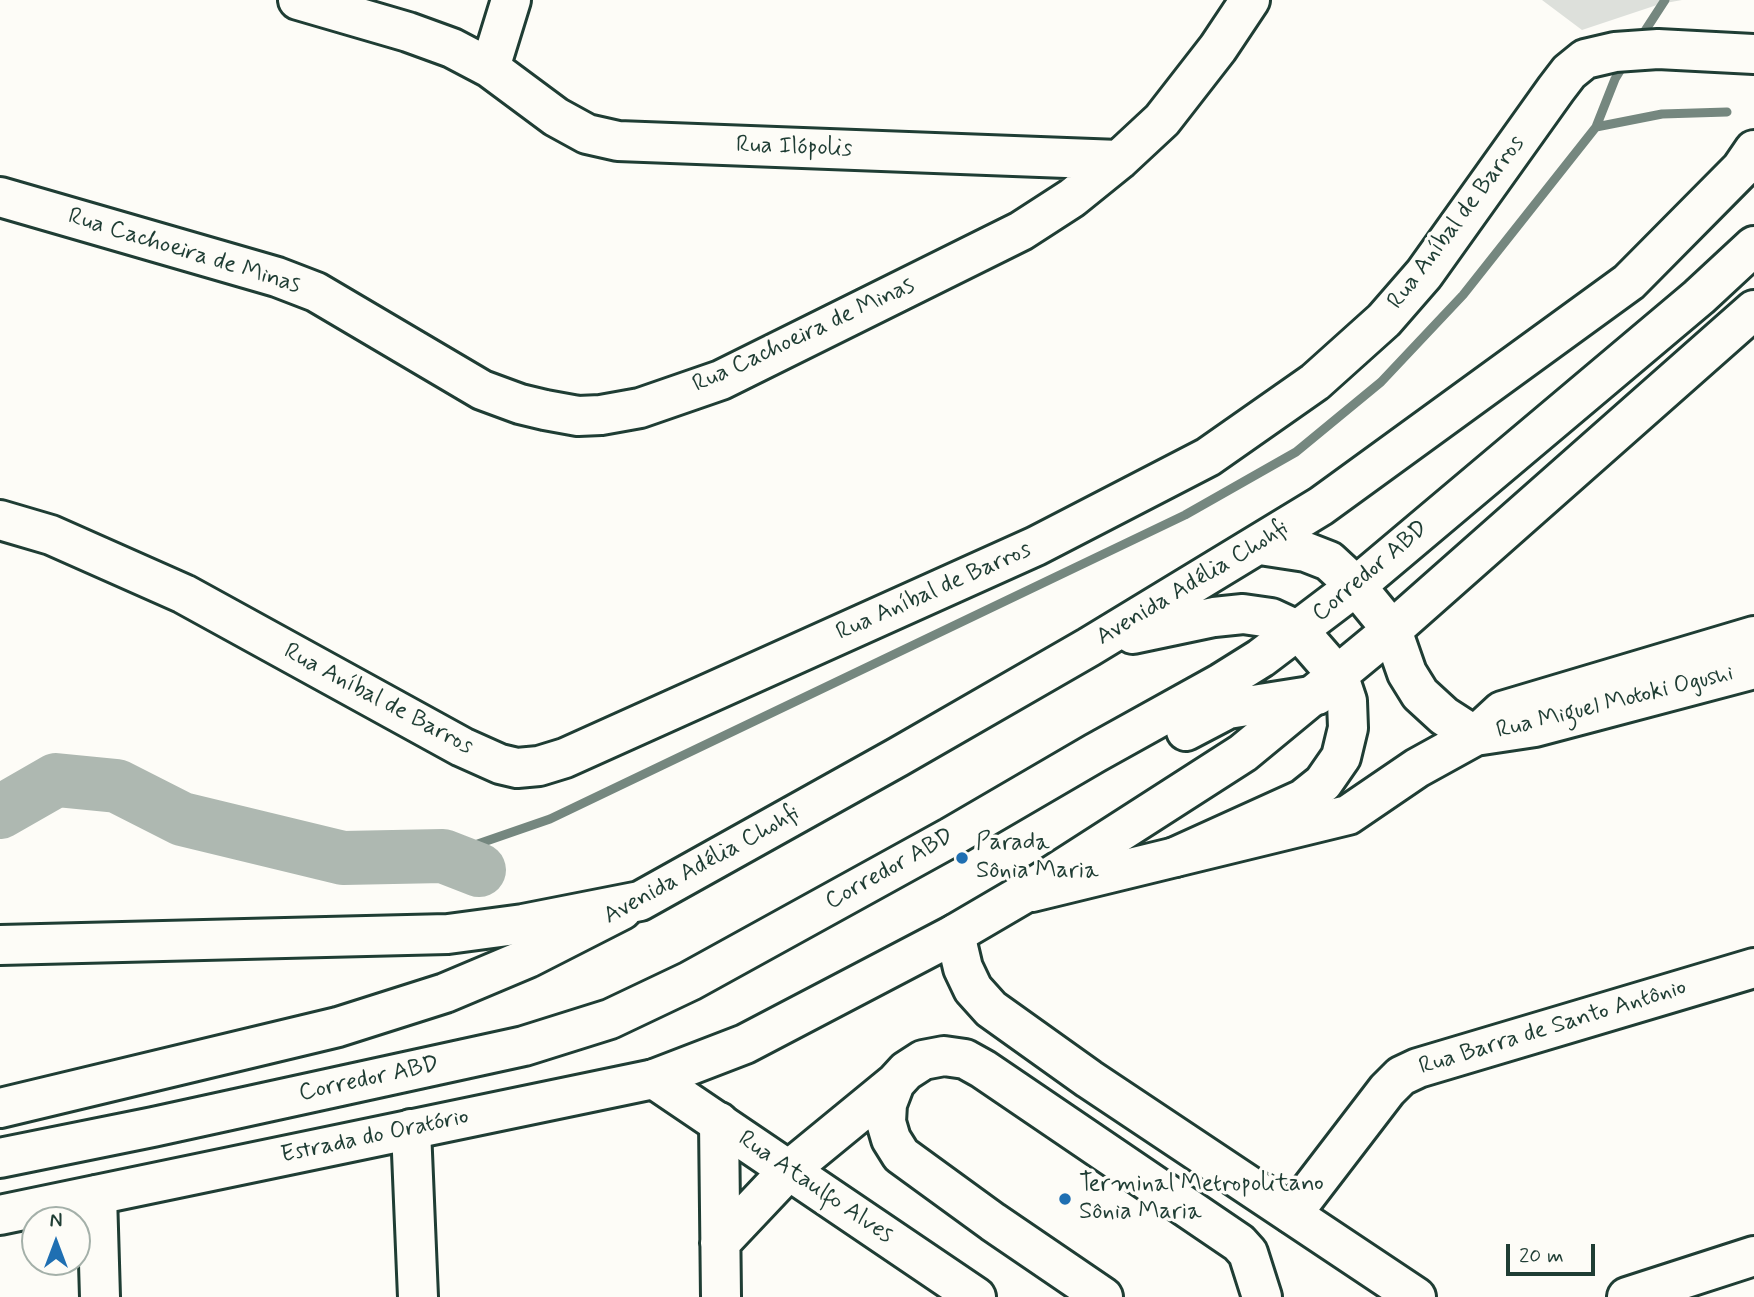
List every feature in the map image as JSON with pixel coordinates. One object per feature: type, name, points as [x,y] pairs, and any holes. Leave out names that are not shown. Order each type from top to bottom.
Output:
[{"type":"main road","name":"Rua Ilópolis","points":[[298,0],[408,32],[452,48],[490,68],[555,117],[587,134],[618,141],[1119,160]]},
{"type":"main road","points":[[490,68],[512,0]]},
{"type":"main road","name":"Rua Cachoeira de Minas","points":[[0,197],[277,277],[316,292],[482,390],[520,404],[579,416],[640,408],[721,380],[1021,231],[1072,198],[1163,120],[1250,0]]},
{"type":"main road","name":"Rua Aníbal de Barros","points":[[0,520],[51,535],[184,594],[462,747],[500,764],[517,768],[539,766],[565,758],[1036,546],[1208,457],[1315,382],[1384,320],[1423,274],[1569,72],[1586,59],[1615,52],[1658,49],[1754,54]]},
{"type":"main road","name":"Avenida Adélia Chohfi","points":[[0,1108],[338,1027],[444,993],[528,958],[640,901],[1089,647],[1321,506],[1629,282],[1741,169],[1754,150]]},
{"type":"main road","name":"Corredor ABD","points":[[0,1158],[524,1046],[610,1019],[648,1003],[951,837],[1221,683],[1299,631],[1699,297],[1754,246]]},
{"type":"main road","points":[[1416,1297],[1089,1079],[991,1009],[972,989],[963,968],[955,934],[1025,893],[1243,753],[1328,686],[1754,310]]},
{"type":"main road","name":"Rua Miguel Motoki Ogushi","points":[[1260,545],[1306,552],[1329,561],[1356,586],[1392,630],[1408,673],[1420,694],[1444,716],[1475,736],[1535,727],[1754,668]]},
{"type":"main road","points":[[1089,647],[1172,624],[1243,614],[1271,618],[1299,631],[1328,686],[1347,701],[1348,729],[1341,757],[1324,783],[1303,799],[1175,858]]},
{"type":"main road","name":"Rua Miguel Motoki Ogushi","points":[[1025,893],[1348,815],[1417,768],[1475,736],[1502,710],[1754,636]]},
{"type":"main road","points":[[1095,753],[1139,754],[1228,709],[1328,686]]},
{"type":"main road","points":[[0,944],[448,934],[523,924],[640,901]]},
{"type":"main road","name":"Estrada do Oratório","points":[[0,1215],[654,1079],[745,1044],[955,934]]},
{"type":"main road","name":"Rua Barra de Santo Antônio","points":[[1292,1214],[1387,1090],[1402,1076],[1418,1068],[1754,968]]},
{"type":"main road","points":[[720,1243],[789,1170],[906,1071],[923,1060],[944,1056],[965,1059],[983,1069],[1239,1243],[1248,1253],[1262,1297]]},
{"type":"main road","name":"Rua Ataulfo Alves","points":[[654,1079],[976,1297]]},
{"type":"main road","points":[[895,1083],[887,1104],[886,1122],[891,1139],[901,1155],[1103,1297]]},
{"type":"main road","points":[[0,1140],[89,1120],[153,1127]]},
{"type":"main road","points":[[719,1122],[721,1297]]},
{"type":"main road","points":[[411,1129],[418,1297]]},
{"type":"main road","points":[[97,1195],[100,1297]]},
{"type":"main road","points":[[1627,1297],[1754,1256]]},
{"type":"shaded area","points":[[1542,0],[1682,0],[1660,4],[1582,30]]},
{"type":"waterway","points":[[1639,40],[1665,0]]},
{"type":"waterway","points":[[443,856],[550,819],[1185,515],[1296,452],[1381,382],[1463,295],[1596,127],[1615,79],[1626,61]]},
{"type":"waterway","points":[[1596,127],[1662,114],[1727,112]]},
{"type":"waterway","points":[[0,812],[56,780],[117,786],[182,819],[343,858],[443,856],[479,870]]},
{"type":"place","name":"Parada Sônia Maria","points":[[962,858]]},
{"type":"place","name":"Terminal Metropolitano Sônia Maria","points":[[1065,1199]]}]
